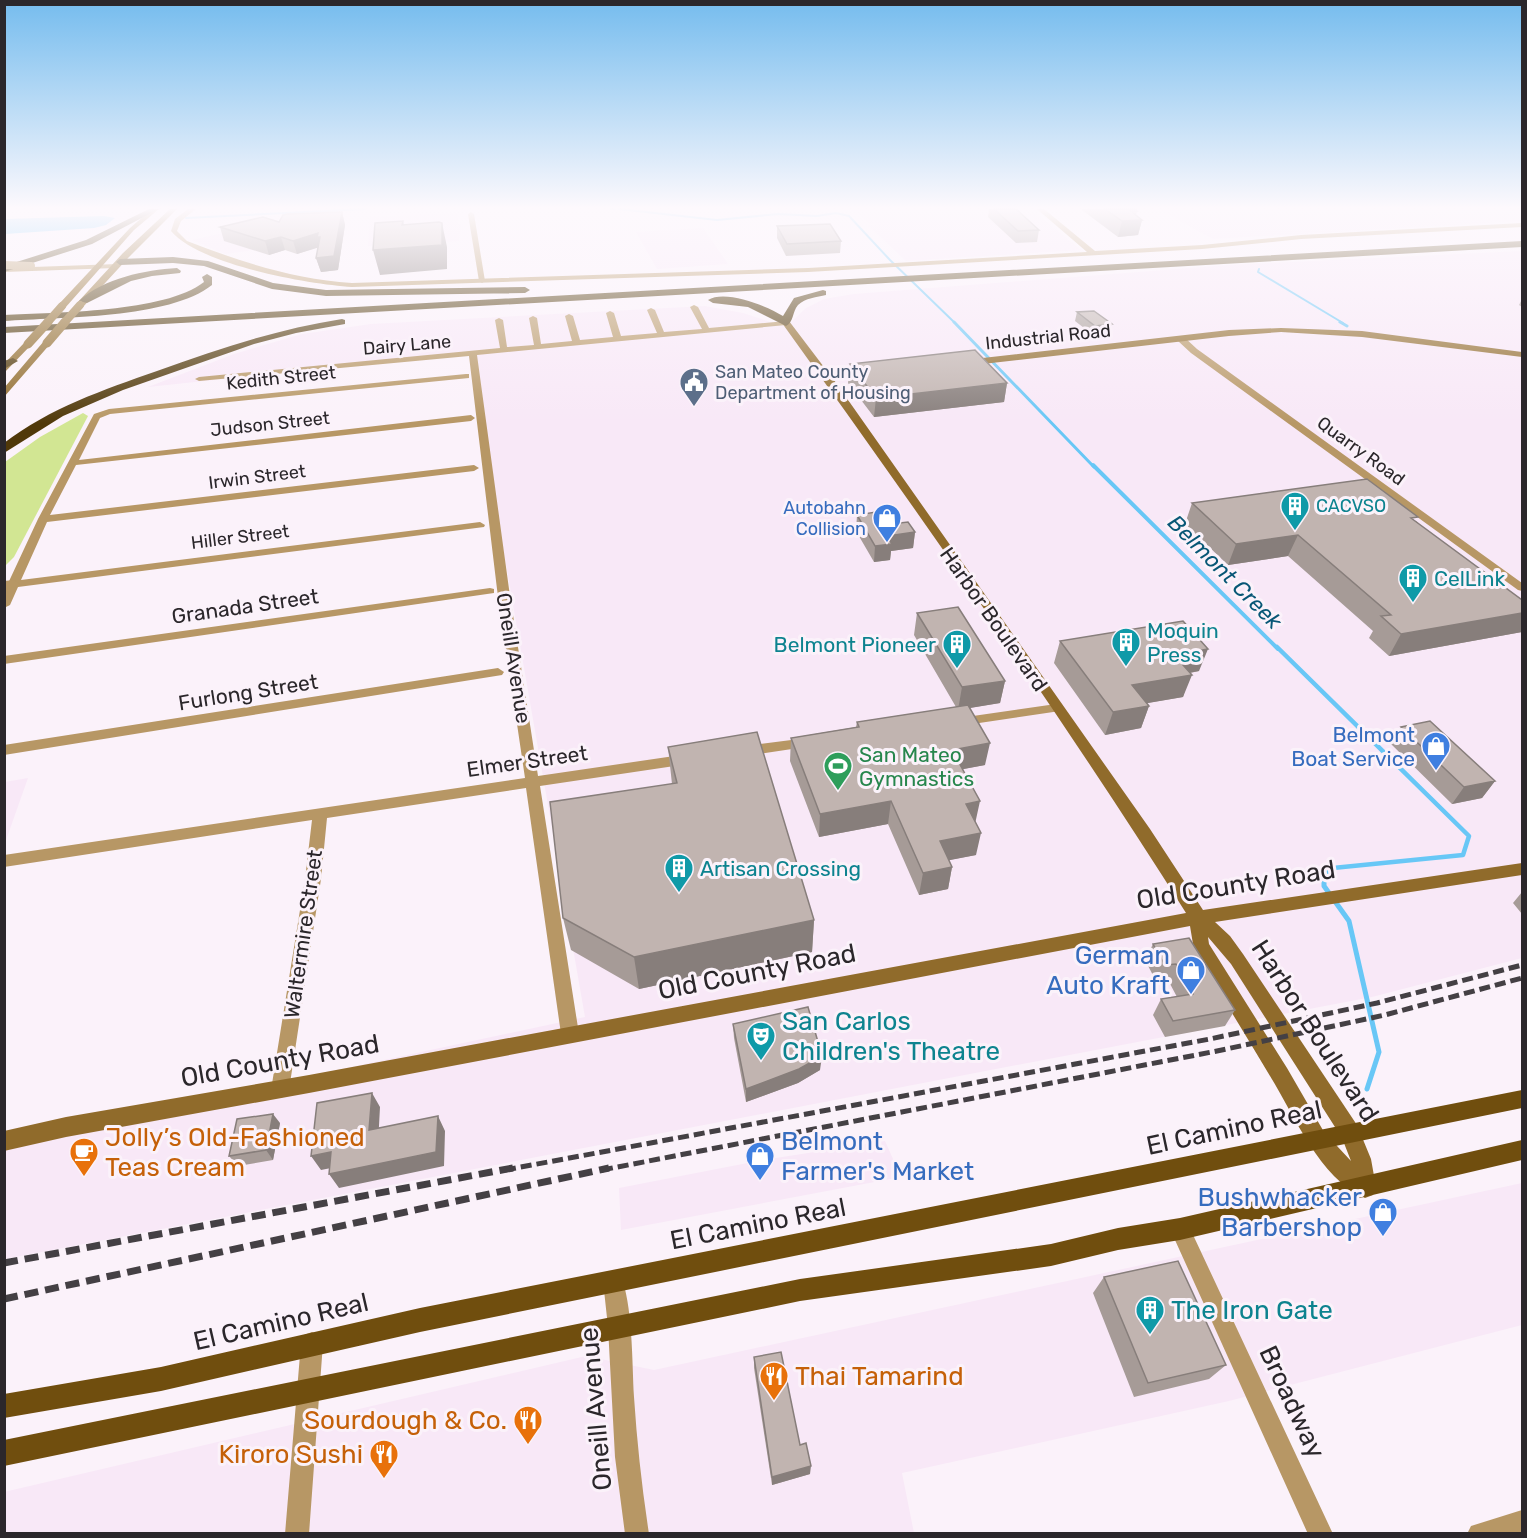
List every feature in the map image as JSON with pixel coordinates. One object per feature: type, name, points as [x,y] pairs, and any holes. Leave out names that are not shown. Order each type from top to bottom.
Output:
[{"type":"highway","points":[[82,303],[110,285],[122,281]]},
{"type":"highway","points":[[4,320],[174,301],[202,290],[209,282],[207,281]]},
{"type":"highway","points":[[257,281],[272,286],[326,293],[514,289],[554,292]]},
{"type":"highway","points":[[4,320],[802,281]]},
{"type":"highway","points":[[6,337],[837,281]]},
{"type":"highway","points":[[6,337],[733,300],[767,309],[786,323],[789,308],[803,298],[884,281]]},
{"type":"highway","points":[[633,305],[823,293]]},
{"type":"highway","points":[[4,450],[42,423],[74,407],[240,344],[310,327],[403,315]]},
{"type":"main road","points":[[7,366],[86,281]]},
{"type":"main road","points":[[4,394],[102,281]]},
{"type":"main road","name":"Harbor Boulevard","points":[[786,323],[828,378],[1144,833],[1198,917],[1224,941],[1350,1132],[1361,1159],[1365,1187]]},
{"type":"main road","name":"Industrial Road","points":[[949,364],[1281,330],[1336,332],[1522,355]]},
{"type":"main road","points":[[828,378],[879,372]]},
{"type":"main road","name":"Old County Road","points":[[4,1141],[108,1119],[280,1090],[1198,917],[1522,869]]},
{"type":"main road","name":"Harbor Boulevard","points":[[1198,917],[1200,945],[1280,1074],[1317,1139],[1339,1164],[1365,1187]]},
{"type":"main road","name":"El Camino Real","points":[[4,1406],[161,1379],[312,1343],[613,1281],[804,1245],[1350,1132],[1522,1099]]},
{"type":"main road","points":[[4,1453],[810,1288],[1024,1260],[1118,1239],[1180,1229],[1522,1150]]},
{"type":"street","points":[[314,281],[352,285],[488,281]]},
{"type":"street","points":[[694,307],[707,331]]},
{"type":"street","points":[[651,310],[662,336]]},
{"type":"street","points":[[610,313],[618,340]]},
{"type":"street","points":[[569,315],[577,344]]},
{"type":"street","points":[[533,318],[538,347]]},
{"type":"street","points":[[499,320],[504,351]]},
{"type":"street","name":"Dairy Lane","points":[[199,379],[786,323]]},
{"type":"street","name":"Quarry Road","points":[[1181,339],[1187,346],[1522,588]]},
{"type":"street","name":"Oneill Avenue","points":[[473,354],[503,589],[570,1034]]},
{"type":"street","name":"Kedith Street","points":[[73,462],[94,417],[100,414],[466,376]]},
{"type":"street","name":"Judson Street","points":[[73,462],[471,418]]},
{"type":"street","points":[[4,604],[9,585],[73,462]]},
{"type":"street","name":"Irwin Street","points":[[43,519],[474,468]]},
{"type":"street","name":"Hiller Street","points":[[9,585],[480,525]]},
{"type":"street","name":"Granada Street","points":[[4,660],[490,591]]},
{"type":"street","name":"Furlong Street","points":[[4,750],[498,672]]},
{"type":"street","points":[[939,724],[1056,708]]},
{"type":"street","points":[[727,754],[824,740]]},
{"type":"street","name":"Elmer Street","points":[[4,861],[533,780],[705,757]]},
{"type":"street","name":"Waltermire Street","points":[[280,1090],[313,879],[320,814]]},
{"type":"street","name":"Broadway","points":[[1180,1229],[1321,1533]]},
{"type":"street","name":"Oneill Avenue","points":[[613,1281],[619,1327],[626,1457],[637,1533]]},
{"type":"street","points":[[297,1533],[312,1343]]},
{"type":"street","points":[[1479,1533],[1522,1522]]},
{"type":"shaded area","points":[[1025,281],[1522,281],[1522,958],[1372,997],[5,1259],[5,1141],[585,1017],[469,353],[148,387],[234,354],[302,334],[371,324],[705,306],[743,313],[786,327],[806,308],[824,299],[854,294]]},
{"type":"shaded area","points":[[28,778],[5,843],[5,782]]},
{"type":"shaded area","name":"Belmont Farmer's Market","points":[[885,1141],[901,1177],[621,1230],[619,1188],[763,1160]]},
{"type":"shaded area","points":[[1522,1183],[1522,1325],[1229,1401],[902,1473],[914,1533],[5,1534],[4,1492],[586,1356],[654,1370]]},
{"type":"green space","points":[[83,413],[88,416],[14,557],[5,566],[5,462],[40,437]]},
{"type":"building","points":[[1094,311],[1112,324],[1095,326],[1077,312]]},
{"type":"building","points":[[975,350],[1007,383],[876,398],[850,364]]},
{"type":"building","points":[[1367,479],[1418,517],[1411,518],[1522,600],[1522,613],[1401,634],[1381,616],[1391,615],[1298,535],[1236,544],[1192,503]]},
{"type":"building","points":[[876,512],[883,525],[908,522],[915,532],[887,536],[892,544],[875,546],[857,515]]},
{"type":"building","points":[[958,607],[1005,681],[962,687],[917,613]]},
{"type":"building","points":[[1183,621],[1208,649],[1174,655],[1192,675],[1132,685],[1149,706],[1113,712],[1060,641]]},
{"type":"building","points":[[968,705],[990,743],[952,750],[980,801],[966,804],[981,833],[940,841],[952,867],[923,873],[891,801],[820,814],[791,738],[859,727],[857,722]]},
{"type":"building","points":[[1430,721],[1495,781],[1464,787],[1401,727]]},
{"type":"building","name":"Artisan Crossing","points":[[757,732],[814,920],[634,957],[563,918],[550,802],[677,783],[668,747]]},
{"type":"building","points":[[1189,938],[1235,1010],[1173,1021],[1161,999],[1193,994],[1176,964],[1165,965],[1153,944]]},
{"type":"building","points":[[808,1007],[822,1056],[799,1069],[746,1089],[733,1024]]},
{"type":"building","points":[[372,1093],[369,1130],[438,1116],[436,1152],[329,1174],[331,1152],[311,1156],[317,1103]]},
{"type":"building","points":[[273,1114],[266,1150],[229,1156],[237,1119]]},
{"type":"building","name":"The Iron Gate","points":[[1178,1261],[1226,1365],[1148,1383],[1104,1277]]},
{"type":"building","name":"Thai Tamarind","points":[[781,1352],[800,1445],[806,1443],[811,1466],[772,1477],[754,1357]]},
{"type":"waterway","name":"Belmont Creek","points":[[911,281],[954,322]]},
{"type":"waterway","points":[[1273,281],[1343,323]]},
{"type":"waterway","name":"Belmont Creek","points":[[954,322],[1094,467]]},
{"type":"waterway","points":[[1340,322],[1347,326]]},
{"type":"waterway","name":"Belmont Creek","points":[[1093,465],[1278,649]]},
{"type":"waterway","name":"Belmont Creek","points":[[1277,647],[1469,836],[1463,855],[1333,868],[1324,875],[1324,886],[1349,921],[1379,1052],[1367,1089]]},
{"type":"railway","points":[[505,1170],[1210,1039],[1377,1003],[1522,965]]},
{"type":"railway","points":[[602,1170],[1217,1051],[1385,1015],[1522,978]]},
{"type":"railway","points":[[4,1263],[513,1168]]},
{"type":"railway","points":[[4,1299],[609,1168]]},
{"type":"place","name":"San Mateo County Department of Housing","points":[[694,408]]},
{"type":"place","name":"CACVSO","points":[[1295,532]]},
{"type":"place","name":"Autobahn Collision","points":[[887,544]]},
{"type":"place","name":"CelLink","points":[[1413,604]]},
{"type":"place","name":"Moquin Press","points":[[1126,668]]},
{"type":"place","name":"Belmont Pioneer","points":[[957,670]]},
{"type":"place","name":"Belmont Boat Service","points":[[1436,772]]},
{"type":"place","name":"San Mateo Gymnastics","points":[[838,792]]},
{"type":"place","name":"Artisan Crossing","points":[[679,894]]},
{"type":"place","name":"German Auto Kraft","points":[[1191,996]]},
{"type":"place","name":"San Carlos Children's Theatre","points":[[761,1062]]},
{"type":"place","name":"Jolly’s Old-Fashioned Teas Cream","points":[[84,1178]]},
{"type":"place","name":"Belmont Farmer's Market","points":[[760,1182]]},
{"type":"place","name":"Bushwhacker Barbershop","points":[[1383,1238]]},
{"type":"place","name":"The Iron Gate","points":[[1150,1336]]},
{"type":"place","name":"Thai Tamarind","points":[[774,1402]]},
{"type":"place","name":"Sourdough & Co.","points":[[528,1446]]},
{"type":"place","name":"Kiroro Sushi","points":[[384,1480]]}]
